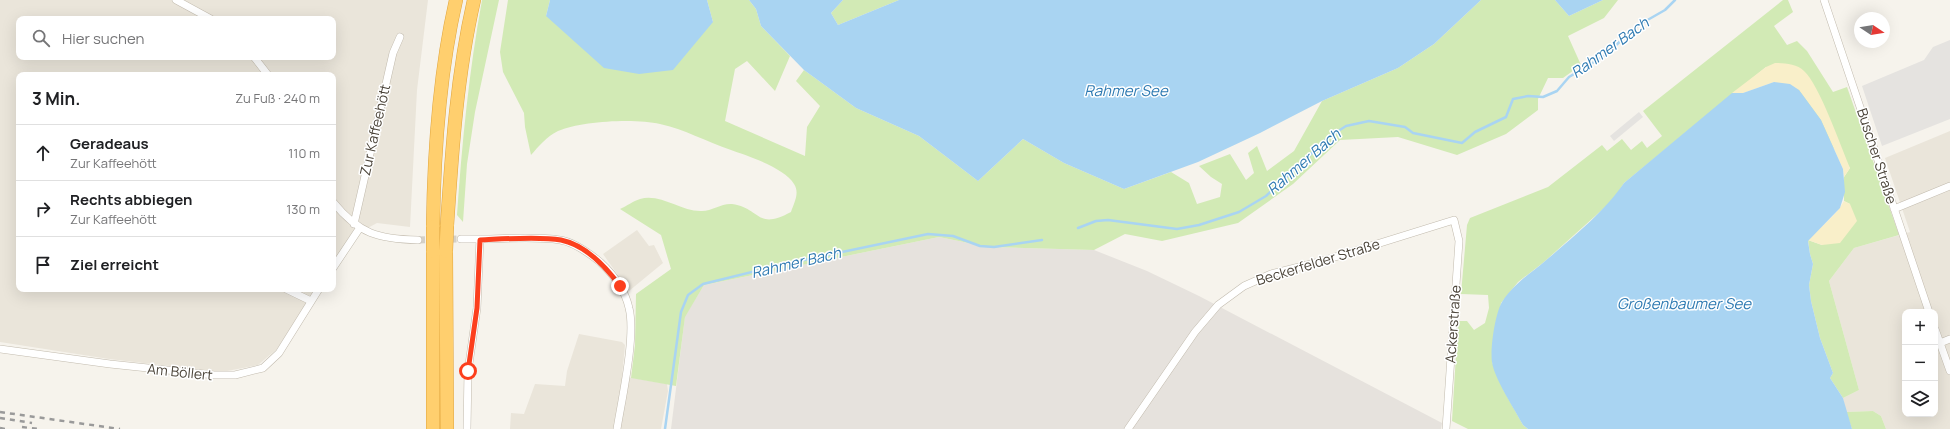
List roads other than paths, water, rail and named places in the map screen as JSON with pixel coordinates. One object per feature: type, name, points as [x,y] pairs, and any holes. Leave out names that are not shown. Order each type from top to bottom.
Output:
[{"type":"highway","points":[[433,429],[433,227],[436,140],[443,76],[456,0]]},
{"type":"highway","points":[[447,429],[446,251],[452,143],[459,80],[474,0]]},
{"type":"street","points":[[176,0],[205,16]]},
{"type":"street","name":"Buscher Straße","points":[[1824,0],[1928,309]]},
{"type":"street","name":"Zur Kaffeehött","points":[[357,227],[393,52],[400,37]]},
{"type":"street","points":[[256,60],[266,72]]},
{"type":"street","points":[[1894,209],[1950,186]]},
{"type":"street","points":[[336,205],[357,227],[369,233],[392,238],[418,240]]},
{"type":"street","name":"Beckerfelder Straße","points":[[1128,429],[1195,332],[1218,305],[1244,286],[1271,274],[1319,262],[1454,220]]},
{"type":"street","name":"Ackerstraße","points":[[1446,429],[1459,241],[1454,220]]},
{"type":"street","points":[[336,263],[357,227]]},
{"type":"street","points":[[461,239],[561,240],[584,250],[608,270],[620,286],[629,307],[631,322],[617,429]]},
{"type":"street","points":[[467,429],[468,371],[477,308],[480,240]]},
{"type":"street","points":[[292,292],[311,301]]},
{"type":"street","name":"Am Böllert","points":[[0,349],[110,364],[214,375],[235,375],[263,368],[274,358],[292,334],[318,292]]},
{"type":"street","points":[[1938,338],[1950,371]]},
{"type":"street","points":[[1940,343],[1950,339]]},
{"type":"water","points":[[550,0],[707,0],[713,22],[673,70],[639,74],[604,68],[546,16]]},
{"type":"water","name":"Rahmer See","points":[[749,0],[843,0],[831,13],[838,25],[899,0],[1481,0],[1434,44],[1398,68],[1322,101],[1260,133],[1198,162],[1124,189],[1064,163],[1023,139],[978,181],[919,136],[856,108],[804,70],[761,26],[756,9]]},
{"type":"water","points":[[1555,0],[1603,0],[1569,16]]},
{"type":"water","name":"Großenbaumer See","points":[[1774,82],[1790,84],[1799,90],[1821,120],[1843,169],[1845,192],[1840,208],[1808,241],[1813,264],[1809,285],[1811,301],[1820,338],[1833,373],[1830,378],[1843,398],[1852,429],[1528,429],[1523,425],[1505,394],[1492,362],[1494,332],[1499,307],[1502,302],[1521,280],[1587,225],[1616,194],[1624,183],[1732,93],[1743,93]]},
{"type":"waterway","name":"Rahmer Bach","points":[[1078,228],[1096,221],[1108,220],[1177,229],[1199,225],[1239,212],[1266,196],[1329,137],[1346,126],[1369,121],[1405,127],[1413,133],[1462,143],[1475,132],[1506,117],[1513,99],[1528,96],[1543,97],[1557,91],[1569,77],[1604,56],[1637,26],[1665,10],[1675,0]]},
{"type":"waterway","name":"Rahmer Bach","points":[[665,429],[681,312],[688,295],[703,284],[780,265],[928,234],[953,236],[980,246],[994,247],[1042,240]]},
{"type":"tunnel","points":[[418,240],[461,239]]},
{"type":"railway","points":[[0,412],[120,429]]},
{"type":"railway","points":[[0,418],[32,423]]},
{"type":"railway","points":[[22,427],[38,429]]},
{"type":"railway","points":[[0,428],[5,429]]}]
